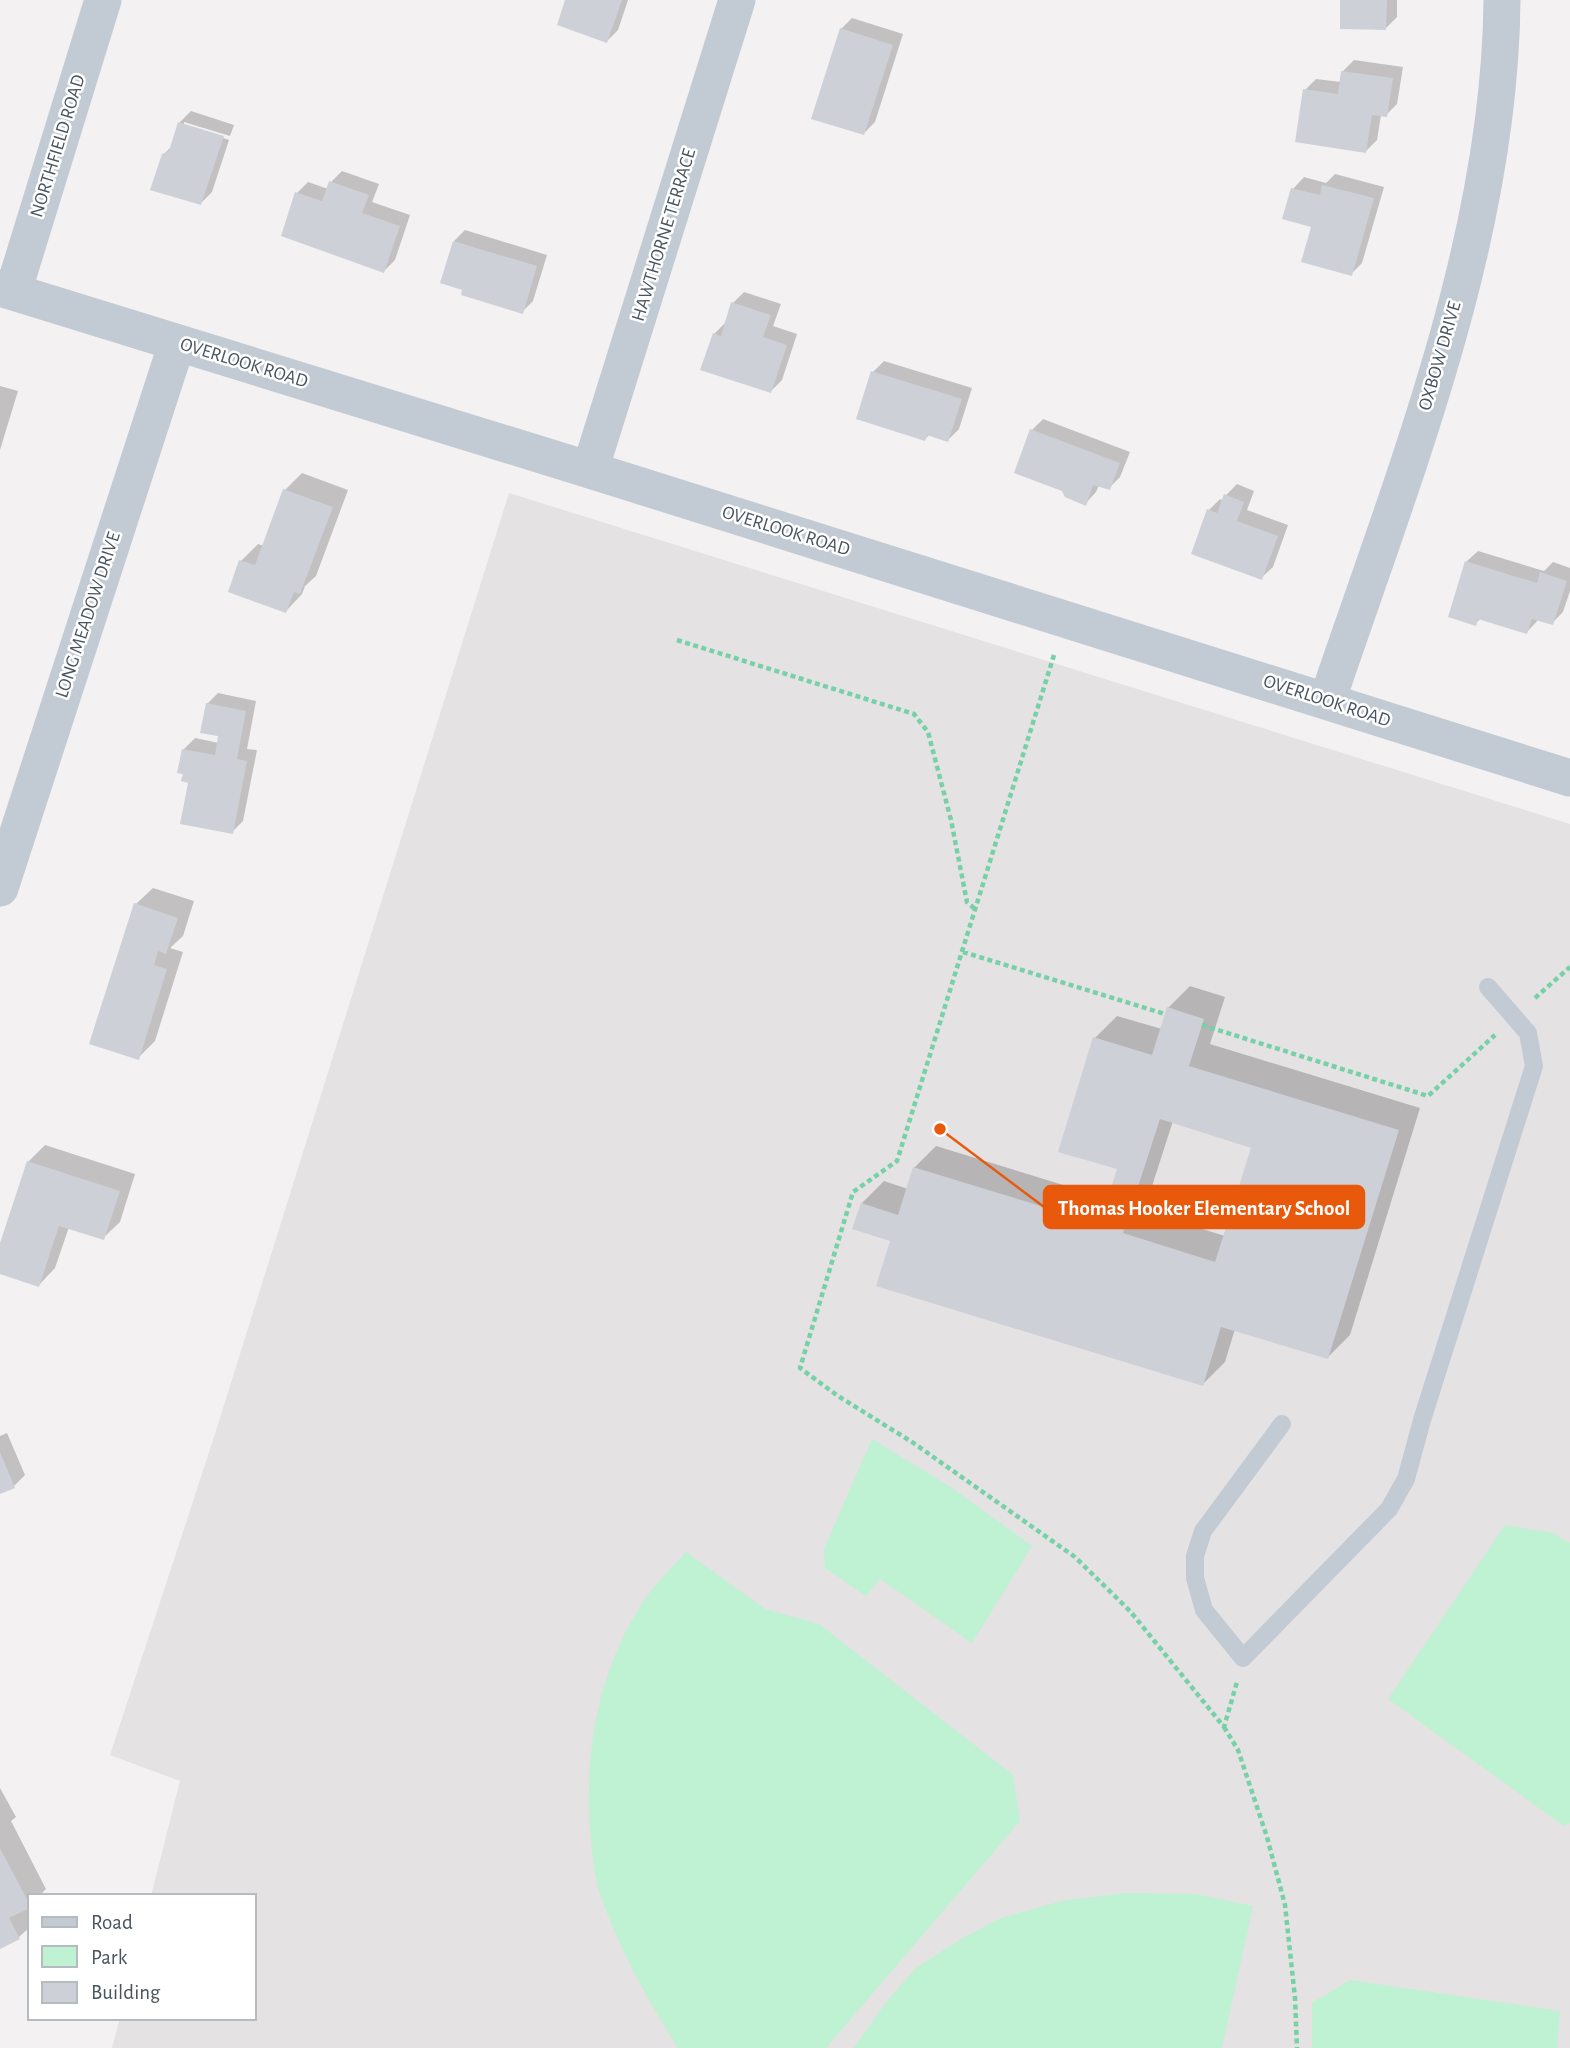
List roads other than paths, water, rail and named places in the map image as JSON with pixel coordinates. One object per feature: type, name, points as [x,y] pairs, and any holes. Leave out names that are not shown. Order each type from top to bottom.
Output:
[{"type":"street","name":"NORTHFIELD ROAD","points":[[6,290],[103,0]]},
{"type":"street","name":"HAWTHORNE TERRACE","points":[[590,470],[737,0]]},
{"type":"street","name":"OXBOW DRIVE","points":[[1327,701],[1423,417],[1452,322],[1471,246],[1496,118],[1503,0]]},
{"type":"street","name":"OVERLOOK ROAD","points":[[6,290],[590,470],[1570,778]]},
{"type":"street","name":"LONG MEADOW DRIVE","points":[[0,888],[177,342]]},
{"type":"lane","points":[[1282,1424],[1203,1531],[1195,1556],[1195,1578],[1204,1610],[1243,1658],[1389,1509],[1406,1479],[1422,1420],[1534,1066],[1528,1032],[1488,987]]},
{"type":"place","name":"Thomas Hooker Elementary School","points":[[940,1129]]}]
